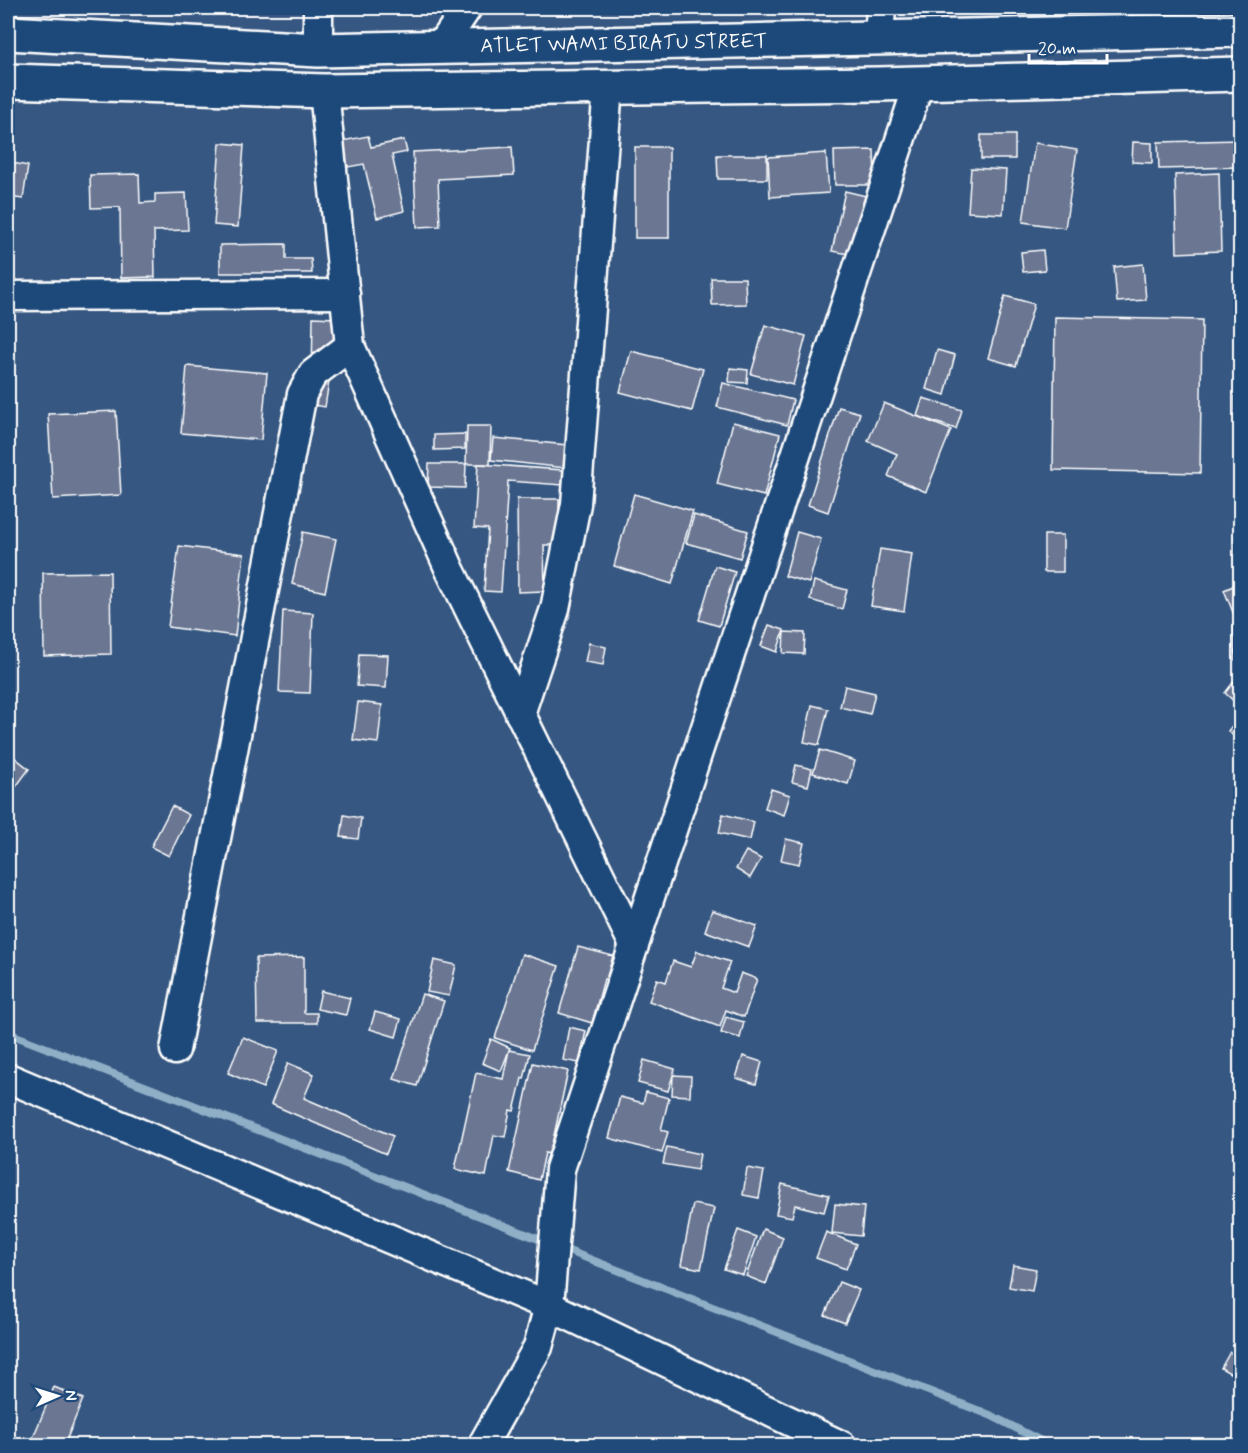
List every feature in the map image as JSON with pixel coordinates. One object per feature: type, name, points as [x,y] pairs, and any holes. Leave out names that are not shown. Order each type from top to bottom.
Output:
[{"type":"main road","name":"ATLET WAMI BIRATU STREET","points":[[8,33],[318,50],[440,48],[880,23],[1240,30]]},
{"type":"main road","points":[[8,81],[324,91],[919,83],[1240,74]]},
{"type":"street","points":[[318,8],[318,50]]},
{"type":"street","points":[[440,48],[467,8]]},
{"type":"street","points":[[482,1446],[538,1347],[549,1306],[560,1169],[919,83]]},
{"type":"street","points":[[520,714],[555,609],[576,504],[608,87]]},
{"type":"street","points":[[324,91],[350,346],[450,570],[634,945]]},
{"type":"street","points":[[8,296],[345,294]]},
{"type":"street","points":[[175,1050],[302,394],[313,374],[350,346]]},
{"type":"street","points":[[8,1078],[549,1306],[842,1446]]},
{"type":"building","points":[[981,135],[1015,135],[1015,159],[981,159]]},
{"type":"building","points":[[368,136],[371,147],[404,140],[407,152],[392,155],[404,211],[377,218],[364,164],[348,167],[342,141]]},
{"type":"building","points":[[1240,140],[1240,167],[1159,169],[1158,142]]},
{"type":"building","points":[[1133,142],[1152,143],[1152,163],[1132,162]]},
{"type":"building","points":[[220,143],[244,145],[238,227],[214,225]]},
{"type":"building","points":[[1035,143],[1077,150],[1065,228],[1023,222]]},
{"type":"building","points":[[512,147],[514,175],[438,179],[440,226],[417,227],[413,152]]},
{"type":"building","points":[[635,147],[669,147],[669,238],[635,238]]},
{"type":"building","points":[[874,150],[875,185],[835,185],[834,151]]},
{"type":"building","points":[[826,153],[829,193],[770,197],[768,157]]},
{"type":"building","points":[[717,155],[767,155],[767,179],[718,179]]},
{"type":"building","points":[[8,162],[28,166],[23,199],[8,197]]},
{"type":"building","points":[[971,168],[1006,170],[1003,214],[968,212]]},
{"type":"building","points":[[1219,173],[1221,251],[1177,253],[1175,175]]},
{"type":"building","points":[[139,174],[140,203],[155,202],[155,194],[186,193],[188,230],[154,231],[155,277],[121,278],[120,207],[91,208],[90,175]]},
{"type":"building","points":[[845,191],[866,196],[854,255],[832,251]]},
{"type":"building","points":[[286,244],[286,259],[311,259],[312,273],[220,273],[220,245]]},
{"type":"building","points":[[1043,250],[1045,270],[1023,272],[1021,252]]},
{"type":"building","points":[[1143,264],[1146,300],[1117,302],[1114,267]]},
{"type":"building","points":[[711,278],[745,278],[746,304],[712,305]]},
{"type":"building","points":[[1005,296],[1034,304],[1016,366],[988,358]]},
{"type":"building","points":[[313,317],[335,318],[335,377],[312,377]]},
{"type":"building","points":[[1055,317],[1202,320],[1200,473],[1053,470]]},
{"type":"building","points":[[765,325],[806,336],[793,385],[751,374]]},
{"type":"building","points":[[937,350],[955,355],[945,395],[926,389]]},
{"type":"building","points":[[631,351],[703,369],[692,411],[620,392]]},
{"type":"building","points":[[187,366],[267,373],[261,440],[181,433]]},
{"type":"building","points":[[730,368],[748,370],[747,383],[729,382]]},
{"type":"building","points":[[306,377],[329,381],[325,407],[302,403]]},
{"type":"building","points":[[723,383],[793,400],[787,425],[717,407]]},
{"type":"building","points":[[1235,396],[1240,396],[1240,462],[1236,462]]},
{"type":"building","points":[[923,398],[962,410],[956,429],[917,416]]},
{"type":"building","points":[[884,403],[951,430],[926,492],[888,476],[897,454],[868,441]]},
{"type":"building","points":[[839,407],[860,413],[828,512],[808,505]]},
{"type":"building","points":[[116,411],[121,495],[53,499],[48,414]]},
{"type":"building","points":[[733,422],[780,434],[764,496],[717,484]]},
{"type":"building","points":[[467,426],[491,426],[490,464],[466,464]]},
{"type":"building","points":[[465,434],[465,449],[434,450],[434,435]]},
{"type":"building","points":[[493,438],[568,445],[566,468],[491,460]]},
{"type":"building","points":[[429,464],[466,464],[465,488],[428,487]]},
{"type":"building","points":[[478,464],[563,470],[563,485],[508,481],[501,592],[484,591],[488,529],[474,528]]},
{"type":"building","points":[[634,494],[693,511],[672,584],[614,566]]},
{"type":"building","points":[[517,499],[559,499],[559,545],[544,545],[545,591],[518,592]]},
{"type":"building","points":[[694,515],[748,531],[740,558],[686,543]]},
{"type":"building","points":[[303,532],[336,539],[325,592],[292,584]]},
{"type":"building","points":[[797,532],[821,539],[809,583],[785,576]]},
{"type":"building","points":[[1044,535],[1063,535],[1063,572],[1044,572]]},
{"type":"building","points":[[1235,535],[1240,535],[1240,570],[1235,570]]},
{"type":"building","points":[[179,546],[244,554],[235,636],[168,627]]},
{"type":"building","points":[[880,549],[912,554],[904,611],[871,606]]},
{"type":"building","points":[[715,566],[735,572],[719,626],[699,620]]},
{"type":"building","points":[[110,572],[111,654],[44,656],[43,573]]},
{"type":"building","points":[[814,581],[847,590],[842,609],[810,600]]},
{"type":"building","points":[[1240,583],[1240,621],[1237,622],[1224,590]]},
{"type":"building","points":[[283,611],[313,613],[310,693],[279,692]]},
{"type":"building","points":[[1234,624],[1240,624],[1240,660],[1235,660]]},
{"type":"building","points":[[769,625],[784,630],[777,652],[761,646]]},
{"type":"building","points":[[784,632],[805,633],[804,654],[783,653]]},
{"type":"building","points":[[589,643],[606,647],[603,665],[585,662]]},
{"type":"building","points":[[359,654],[388,655],[386,688],[357,686]]},
{"type":"building","points":[[1240,674],[1240,707],[1225,693]]},
{"type":"building","points":[[845,686],[875,693],[870,714],[840,707]]},
{"type":"building","points":[[358,702],[382,705],[378,743],[353,740]]},
{"type":"building","points":[[812,705],[828,709],[819,745],[804,742]]},
{"type":"building","points":[[1240,716],[1240,742],[1228,731]]},
{"type":"building","points":[[820,750],[855,761],[848,784],[813,773]]},
{"type":"building","points":[[8,752],[29,769],[8,798]]},
{"type":"building","points":[[796,765],[812,769],[808,786],[792,782]]},
{"type":"building","points":[[771,789],[790,795],[784,815],[765,808]]},
{"type":"building","points":[[172,806],[189,815],[169,856],[151,847]]},
{"type":"building","points":[[723,814],[754,822],[750,840],[719,833]]},
{"type":"building","points":[[344,815],[361,818],[358,839],[341,837]]},
{"type":"building","points":[[786,839],[804,843],[799,864],[781,860]]},
{"type":"building","points":[[746,851],[761,859],[750,878],[736,869]]},
{"type":"building","points":[[712,910],[757,926],[749,947],[705,931]]},
{"type":"building","points":[[578,947],[613,956],[592,1023],[559,1013]]},
{"type":"building","points":[[697,951],[730,962],[721,988],[734,993],[741,973],[757,979],[744,1017],[726,1010],[720,1027],[649,1001],[657,979],[666,982],[673,961],[691,967]]},
{"type":"building","points":[[522,954],[559,966],[532,1050],[495,1038]]},
{"type":"building","points":[[304,957],[304,1013],[317,1013],[317,1023],[257,1023],[256,958]]},
{"type":"building","points":[[434,960],[456,965],[449,996],[427,992]]},
{"type":"building","points":[[321,991],[350,998],[346,1015],[317,1009]]},
{"type":"building","points":[[422,994],[444,1001],[417,1086],[394,1079]]},
{"type":"building","points":[[375,1012],[401,1019],[396,1037],[370,1029]]},
{"type":"building","points":[[726,1017],[744,1022],[740,1038],[721,1033]]},
{"type":"building","points":[[569,1027],[586,1031],[579,1063],[563,1060]]},
{"type":"building","points":[[243,1037],[278,1051],[263,1088],[228,1073]]},
{"type":"building","points":[[491,1039],[510,1048],[501,1071],[482,1063]]},
{"type":"building","points":[[509,1050],[530,1054],[514,1111],[510,1110],[505,1137],[494,1135],[486,1176],[455,1169],[476,1073],[503,1079]]},
{"type":"building","points":[[743,1056],[762,1062],[756,1084],[736,1078]]},
{"type":"building","points":[[644,1060],[675,1069],[668,1091],[638,1083]]},
{"type":"building","points":[[288,1063],[314,1074],[304,1098],[393,1136],[386,1154],[271,1104]]},
{"type":"building","points":[[533,1063],[568,1071],[550,1154],[545,1153],[539,1180],[509,1172]]},
{"type":"building","points":[[673,1075],[691,1076],[690,1096],[672,1095]]},
{"type":"building","points":[[646,1092],[669,1098],[661,1130],[668,1132],[662,1153],[609,1138],[620,1097],[643,1103]]},
{"type":"building","points":[[667,1147],[700,1154],[697,1170],[663,1164]]},
{"type":"building","points":[[747,1168],[764,1171],[759,1198],[743,1195]]},
{"type":"building","points":[[782,1184],[829,1195],[824,1212],[795,1205],[792,1217],[776,1214]]},
{"type":"building","points":[[693,1204],[714,1208],[701,1269],[681,1265]]},
{"type":"building","points":[[835,1204],[864,1207],[861,1236],[832,1233]]},
{"type":"building","points":[[763,1229],[783,1237],[766,1284],[746,1276]]},
{"type":"building","points":[[738,1230],[756,1237],[743,1275],[724,1269]]},
{"type":"building","points":[[826,1232],[856,1244],[846,1269],[816,1258]]},
{"type":"building","points":[[1013,1265],[1036,1269],[1032,1291],[1009,1287]]},
{"type":"building","points":[[839,1282],[859,1290],[845,1323],[825,1315]]},
{"type":"building","points":[[1230,1352],[1240,1358],[1240,1379],[1221,1368]]},
{"type":"building","points":[[54,1387],[83,1399],[64,1446],[47,1446],[32,1440]]},
{"type":"building","points":[[26,1438],[39,1446],[22,1446]]},
{"type":"waterway","points":[[8,1033],[549,1243]]},
{"type":"waterway","points":[[561,1248],[990,1415],[1051,1446]]}]
